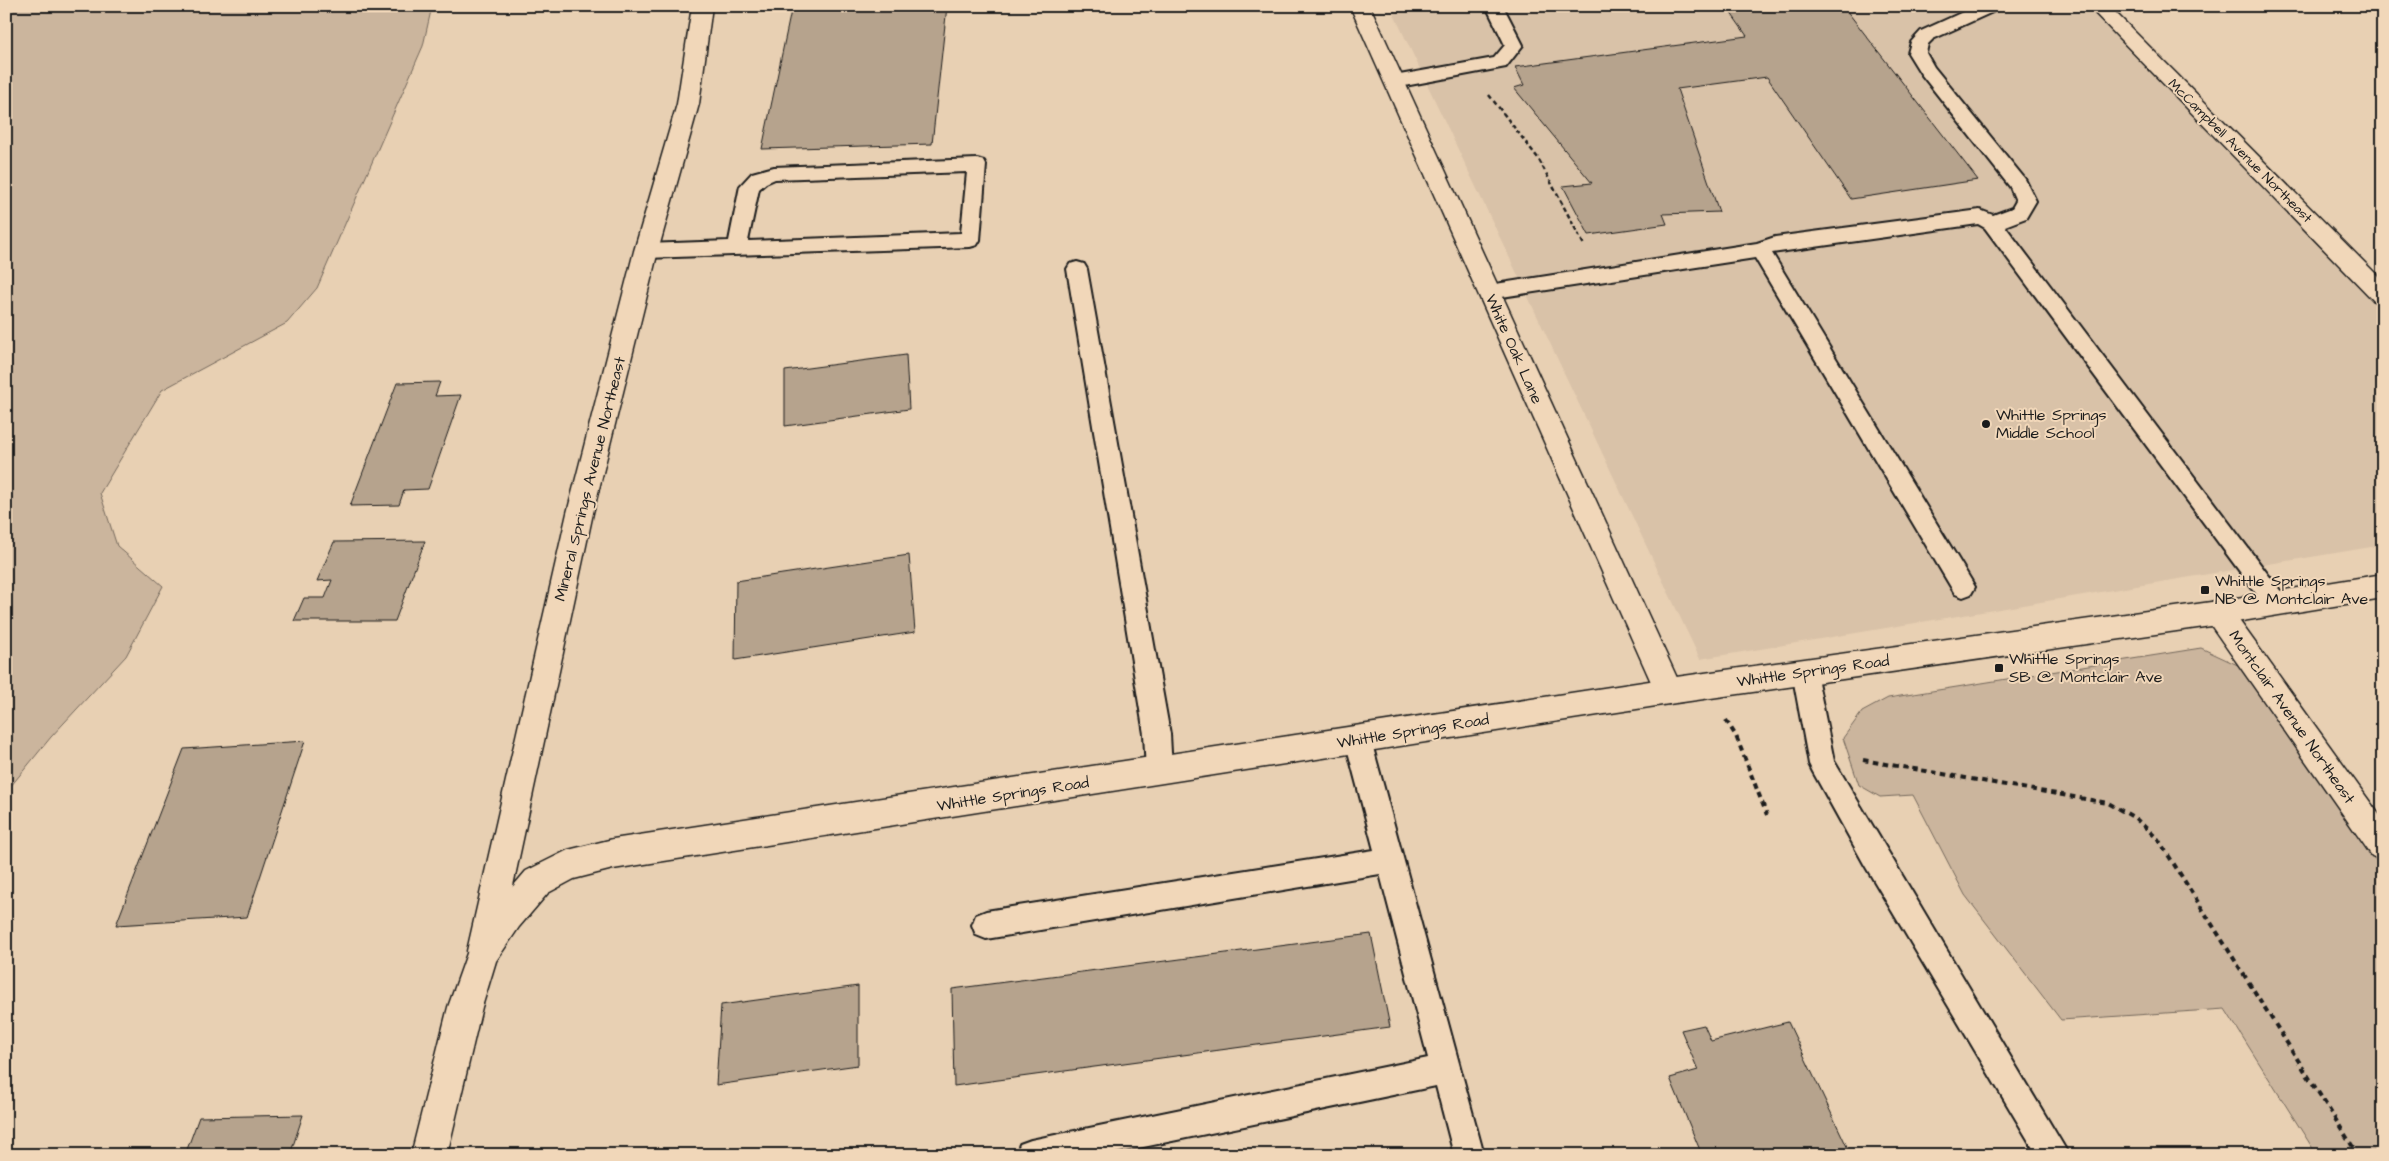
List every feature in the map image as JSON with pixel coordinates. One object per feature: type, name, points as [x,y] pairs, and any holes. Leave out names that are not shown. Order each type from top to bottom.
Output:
[{"type":"street","name":"Mineral Springs Avenue Northeast","points":[[482,953],[580,513],[646,251],[688,104],[702,6]]},
{"type":"street","name":"White Oak Lane","points":[[1360,6],[1669,691]]},
{"type":"street","name":"McCampbell Avenue Northeast","points":[[2098,6],[2383,296]]},
{"type":"street","name":"Whittle Springs Road","points":[[482,953],[508,916],[536,882],[568,865],[613,854],[1669,691],[2218,613],[2383,586]]},
{"type":"street","name":"Montclair Avenue Northeast","points":[[2218,613],[2383,846]]},
{"type":"street","points":[[429,1155],[465,1007],[482,953]]},
{"type":"lane","points":[[1394,82],[1500,63],[1514,45],[1494,6]]},
{"type":"lane","points":[[1991,6],[1927,35],[1920,42],[1918,53],[1926,70],[2018,184],[2026,201],[2019,213],[1992,223]]},
{"type":"lane","points":[[646,251],[737,248],[970,240],[977,166],[774,173],[759,178],[750,186],[737,248]]},
{"type":"lane","points":[[1489,292],[1760,250],[1775,244],[1980,217],[1992,223],[2277,604]]},
{"type":"lane","points":[[1760,250],[1963,587]]},
{"type":"lane","points":[[1077,269],[1157,734],[1159,771]]},
{"type":"lane","points":[[1804,672],[1822,764],[1874,855],[2054,1155]]},
{"type":"lane","points":[[1358,740],[1469,1155]]},
{"type":"lane","points":[[986,925],[1390,860]]},
{"type":"lane","points":[[1031,1155],[1446,1070]]},
{"type":"path","points":[[1487,92],[1538,158],[1586,249]]},
{"type":"path","points":[[1703,686],[1736,736],[1767,815]]},
{"type":"path","points":[[1820,753],[2108,803],[2135,818],[2158,839],[2358,1155]]},
{"type":"shaded area","points":[[6,6],[432,6],[423,46],[317,288],[287,323],[162,390],[100,493],[117,546],[163,586],[126,656],[51,737],[6,792]]},
{"type":"shaded area","name":"Whittle Springs Middle School","points":[[1390,6],[2105,6],[2383,303],[2383,545],[1700,659]]},
{"type":"shaded area","points":[[2201,648],[2244,668],[2383,871],[2383,1155],[2317,1155],[2225,1009],[2061,1020],[1965,895],[1913,795],[1880,797],[1859,785],[1843,738],[1862,712],[1888,698]]},
{"type":"building","points":[[792,6],[947,6],[932,144],[762,149]]},
{"type":"building","points":[[1726,6],[1843,6],[1978,180],[1851,199],[1767,77],[1677,89],[1719,212],[1663,214],[1667,224],[1589,235],[1563,186],[1592,183],[1514,88],[1524,85],[1515,67],[1747,36]]},
{"type":"building","points":[[906,355],[909,409],[785,426],[785,371]]},
{"type":"building","points":[[440,382],[435,396],[461,395],[428,489],[404,490],[399,505],[350,506],[397,383]]},
{"type":"building","points":[[425,541],[395,621],[294,621],[304,598],[325,598],[332,580],[317,581],[334,542]]},
{"type":"building","points":[[909,555],[915,632],[735,660],[736,581]]},
{"type":"building","points":[[305,741],[247,917],[116,925],[184,749]]},
{"type":"building","points":[[1371,934],[1390,1027],[954,1086],[952,989]]},
{"type":"building","points":[[858,986],[858,1065],[716,1085],[721,1005]]},
{"type":"building","points":[[1788,1022],[1851,1155],[1702,1155],[1670,1078],[1698,1070],[1681,1030],[1704,1025],[1711,1041]]},
{"type":"building","points":[[303,1115],[290,1155],[185,1155],[199,1117]]},
{"type":"place","name":"Whittle Springs Middle School","points":[[1986,424]]},
{"type":"place","name":"Whittle Springs NB @ Montclair Ave","points":[[2205,590]]},
{"type":"place","name":"Whittle Springs SB @ Montclair Ave","points":[[1999,668]]}]
